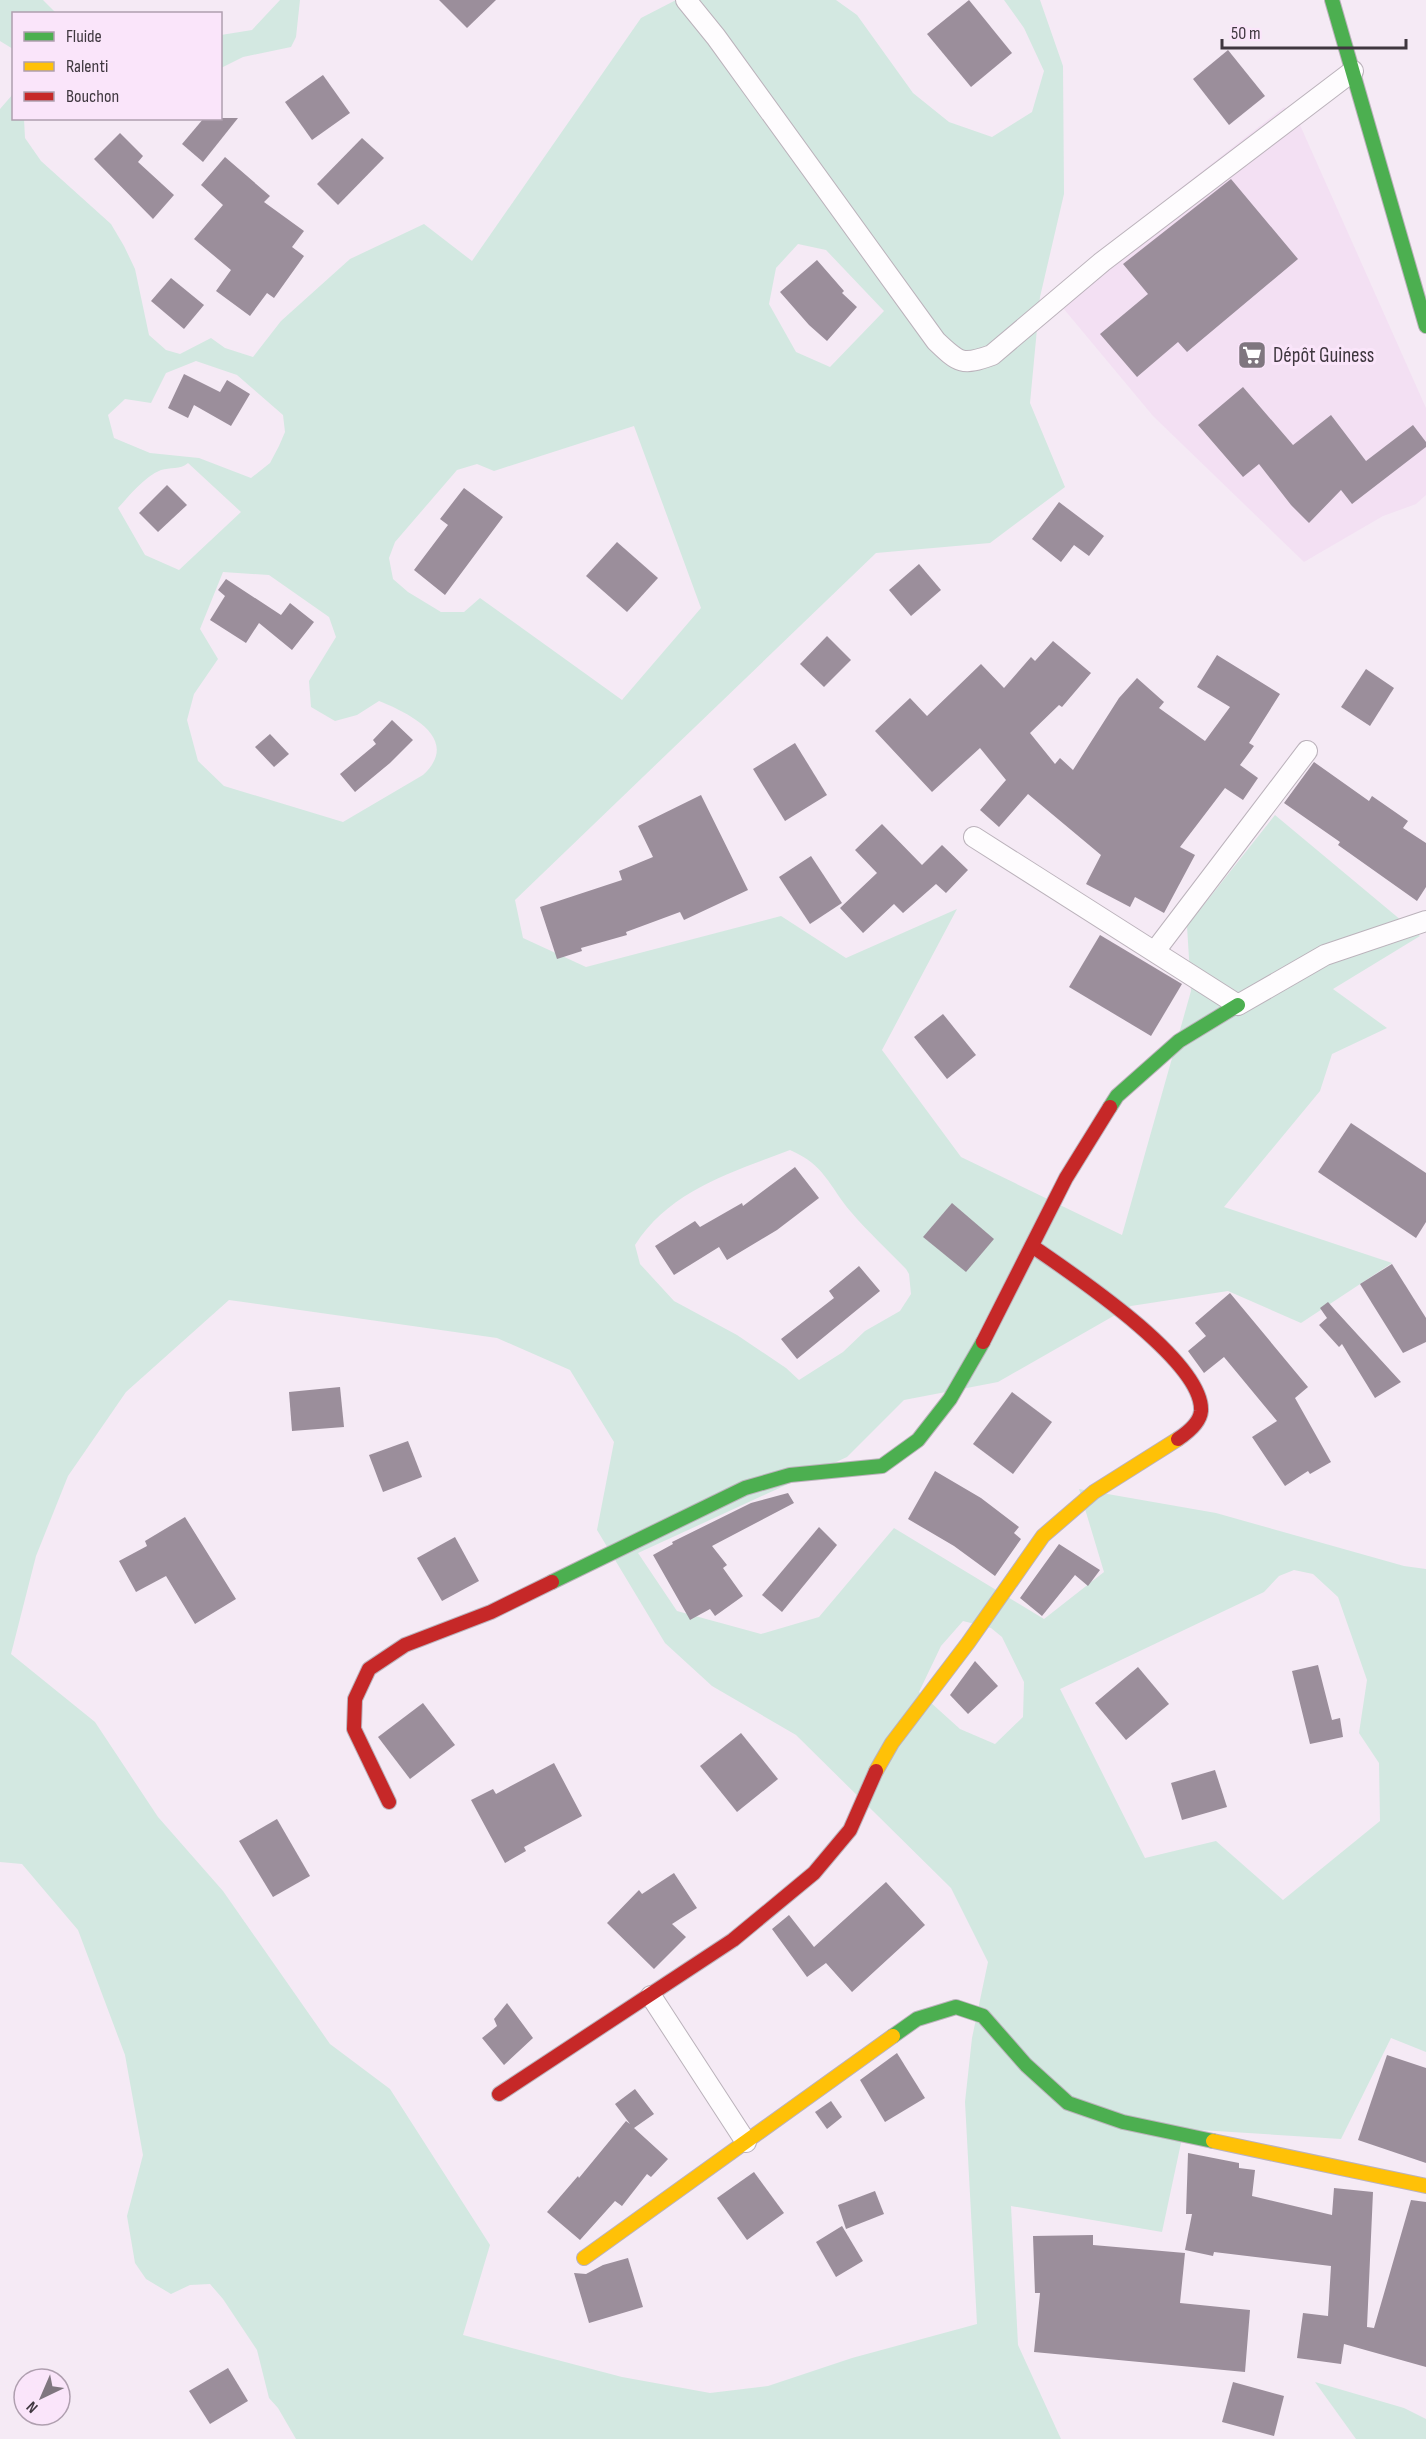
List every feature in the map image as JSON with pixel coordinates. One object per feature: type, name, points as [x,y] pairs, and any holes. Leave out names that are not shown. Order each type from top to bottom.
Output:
[{"type":"main road","points":[[1332,0],[1426,326]]},
{"type":"main road","points":[[389,1802],[354,1729],[355,1700],[369,1669],[405,1645],[491,1612],[745,1488],[790,1475],[882,1466],[918,1440],[950,1399],[1000,1311],[1066,1178],[1117,1096],[1179,1041],[1238,1005]]},
{"type":"main road","points":[[499,2094],[733,1940],[814,1873],[850,1830],[879,1764],[892,1743],[968,1643],[1043,1536],[1094,1492],[1187,1433],[1197,1422],[1201,1408],[1194,1388],[1170,1354],[1117,1305],[1032,1246]]},
{"type":"main road","points":[[584,2258],[917,2019],[956,2007],[983,2016],[1026,2065],[1068,2103],[1123,2122],[1426,2186]]},
{"type":"street","points":[[686,0],[716,37],[936,341],[956,360],[972,363],[992,355],[1102,262],[1353,71]]},
{"type":"street","points":[[1155,951],[1307,751]]},
{"type":"street","points":[[974,837],[1077,905],[1155,951],[1238,1005],[1325,955],[1426,921]]},
{"type":"street","points":[[651,1996],[746,2142]]},
{"type":"shaded area","name":"Dépôt Guiness","points":[[1284,107],[1296,116],[1426,408],[1426,495],[1416,504],[1383,516],[1304,562],[1153,416],[1058,302],[1078,276],[1173,194]]},
{"type":"green space","points":[[0,0],[43,0],[55,12],[12,12],[12,48],[0,41]]},
{"type":"green space","points":[[280,0],[300,0],[296,37],[291,47],[243,57],[222,68],[222,35],[252,30]]},
{"type":"green space","points":[[676,0],[836,0],[857,15],[913,93],[949,122],[992,137],[1032,112],[1044,71],[1024,28],[1004,0],[1040,0],[1063,66],[1064,194],[1040,297],[1030,403],[1065,487],[990,543],[876,553],[515,900],[523,938],[586,967],[781,916],[846,958],[957,909],[882,1050],[961,1157],[1122,1235],[1191,991],[1187,926],[1275,815],[1420,936],[1333,989],[1387,1028],[1332,1054],[1320,1091],[1224,1207],[1392,1263],[1301,1323],[1228,1291],[1131,1306],[998,1382],[904,1400],[847,1457],[638,1553],[677,1611],[761,1634],[819,1617],[894,1528],[1044,1619],[1104,1572],[1079,1489],[1216,1513],[1404,1566],[1426,1569],[1426,2052],[1391,2038],[1341,2139],[1184,2129],[1162,2232],[1011,2206],[1018,2345],[1061,2439],[296,2439],[278,2408],[269,2398],[257,2350],[223,2299],[210,2284],[190,2285],[171,2294],[146,2279],[135,2263],[127,2216],[143,2155],[125,2055],[78,1930],[22,1864],[0,1862],[0,109],[12,95],[12,120],[24,120],[25,138],[41,161],[111,224],[135,269],[149,335],[166,350],[180,354],[211,338],[225,348],[253,357],[281,321],[350,259],[424,224],[472,261],[641,18]],"holes":[[[798,244],[826,250],[884,311],[830,367],[796,352],[769,304],[776,268]],[[196,361],[237,375],[283,415],[285,432],[270,463],[251,478],[199,458],[150,453],[114,438],[108,415],[125,399],[151,403],[166,373]],[[634,426],[701,608],[622,700],[480,598],[464,612],[441,612],[408,592],[393,579],[389,558],[395,542],[457,470],[477,464],[494,471]],[[188,463],[241,512],[179,570],[145,555],[118,508],[155,473],[164,469],[182,467]],[[223,572],[269,575],[329,617],[336,637],[309,681],[311,707],[335,721],[357,715],[379,701],[391,706],[427,729],[434,739],[437,750],[434,762],[423,775],[343,822],[224,786],[198,761],[187,720],[194,694],[218,659],[200,629]],[[790,1150],[819,1169],[864,1227],[906,1269],[909,1274],[911,1294],[900,1311],[865,1331],[843,1352],[799,1380],[786,1368],[737,1335],[674,1301],[640,1264],[635,1245],[649,1226],[684,1197],[725,1175]],[[229,1300],[497,1338],[570,1370],[614,1442],[597,1530],[665,1643],[712,1686],[796,1735],[951,1888],[988,1962],[972,2038],[965,2102],[977,2324],[852,2358],[768,2386],[710,2393],[622,2377],[463,2335],[490,2245],[390,2089],[330,2044],[223,1891],[158,1817],[95,1722],[11,1654],[36,1556],[68,1476],[126,1392]],[[1294,1570],[1313,1574],[1338,1597],[1367,1680],[1359,1733],[1379,1763],[1380,1821],[1283,1900],[1216,1841],[1145,1858],[1060,1689],[1264,1592],[1279,1576]],[[963,1621],[991,1628],[1002,1637],[1024,1682],[1023,1717],[995,1744],[960,1729],[919,1692],[941,1646]]]},
{"type":"green space","points":[[1315,2382],[1404,2408],[1426,2419],[1426,2439],[1356,2439]]},
{"type":"building","points":[[439,0],[496,0],[467,28]]},
{"type":"building","points":[[969,0],[1012,53],[971,87],[927,34]]},
{"type":"building","points":[[1228,50],[1265,96],[1229,125],[1193,79]]},
{"type":"building","points":[[323,75],[350,113],[312,140],[285,102]]},
{"type":"building","points":[[238,118],[203,162],[182,144],[202,120]]},
{"type":"building","points":[[120,133],[143,156],[138,162],[174,195],[153,219],[94,159]]},
{"type":"building","points":[[362,138],[384,158],[338,205],[317,184]]},
{"type":"building","points":[[225,157],[270,196],[264,202],[304,231],[292,247],[304,256],[274,298],[267,293],[250,316],[216,291],[231,270],[194,239],[223,205],[201,185]]},
{"type":"building","points":[[1231,179],[1298,259],[1187,352],[1178,342],[1137,377],[1100,334],[1148,294],[1123,264]]},
{"type":"building","points":[[817,260],[844,291],[842,293],[857,307],[827,341],[809,325],[780,292]]},
{"type":"building","points":[[171,278],[204,305],[184,329],[151,301]]},
{"type":"building","points":[[184,374],[220,392],[227,380],[250,394],[231,426],[194,405],[188,418],[168,408]]},
{"type":"building","points":[[1243,387],[1293,445],[1331,415],[1366,461],[1413,425],[1426,442],[1426,447],[1352,504],[1341,490],[1309,523],[1291,505],[1259,464],[1243,477],[1198,425]]},
{"type":"building","points":[[167,485],[187,505],[158,532],[139,513]]},
{"type":"building","points":[[464,488],[503,517],[445,595],[414,570],[448,525],[440,519]]},
{"type":"building","points":[[1059,502],[1104,536],[1089,556],[1074,545],[1061,562],[1032,539]]},
{"type":"building","points":[[617,542],[658,578],[627,612],[586,576]]},
{"type":"building","points":[[919,564],[941,590],[911,616],[889,590]]},
{"type":"building","points":[[226,579],[281,615],[290,603],[314,622],[292,650],[259,623],[246,643],[210,620],[225,596],[218,590]]},
{"type":"building","points":[[827,636],[851,660],[824,687],[800,664]]},
{"type":"building","points":[[1053,641],[1091,673],[1062,707],[1059,705],[1030,733],[1055,764],[1060,758],[1073,770],[1119,698],[1137,678],[1164,702],[1159,708],[1205,741],[1230,707],[1197,687],[1217,655],[1280,694],[1249,743],[1254,746],[1240,765],[1258,778],[1243,800],[1225,788],[1180,847],[1195,855],[1164,913],[1135,897],[1130,907],[1086,884],[1101,855],[1028,794],[999,827],[980,810],[1006,780],[980,748],[932,792],[875,731],[910,698],[927,716],[981,664],[1004,688],[1031,657],[1035,661]]},
{"type":"building","points":[[1366,669],[1394,688],[1370,726],[1341,707]]},
{"type":"building","points":[[392,720],[413,740],[355,792],[340,774],[376,744],[373,740]]},
{"type":"building","points":[[270,734],[289,754],[274,767],[255,747]]},
{"type":"building","points":[[795,743],[827,795],[785,821],[753,769]]},
{"type":"building","points":[[1314,762],[1369,801],[1372,796],[1408,821],[1403,828],[1426,843],[1426,887],[1417,901],[1338,845],[1340,842],[1284,803]]},
{"type":"building","points":[[701,795],[748,890],[684,920],[680,912],[626,932],[627,935],[581,948],[582,951],[557,959],[540,907],[622,880],[619,871],[653,857],[638,826]]},
{"type":"building","points":[[882,824],[922,865],[942,845],[968,870],[946,893],[936,884],[903,913],[894,904],[863,933],[840,908],[877,873],[855,850]]},
{"type":"building","points":[[811,856],[842,903],[810,924],[779,877]]},
{"type":"building","points":[[1100,935],[1182,984],[1151,1036],[1069,987]]},
{"type":"building","points":[[943,1014],[976,1055],[947,1079],[914,1037]]},
{"type":"building","points":[[1351,1123],[1426,1173],[1426,1222],[1416,1238],[1318,1172]]},
{"type":"building","points":[[795,1167],[819,1198],[777,1230],[727,1260],[719,1247],[674,1275],[655,1246],[695,1221],[700,1227],[742,1203],[743,1206]]},
{"type":"building","points":[[952,1203],[994,1239],[966,1272],[923,1237]]},
{"type":"building","points":[[1392,1264],[1426,1318],[1426,1342],[1403,1353],[1360,1284]]},
{"type":"building","points":[[859,1266],[880,1291],[797,1359],[781,1339],[834,1298],[829,1291]]},
{"type":"building","points":[[1230,1293],[1308,1387],[1295,1398],[1331,1462],[1310,1474],[1308,1471],[1285,1486],[1252,1437],[1277,1421],[1224,1357],[1204,1373],[1188,1351],[1206,1336],[1195,1323]]},
{"type":"building","points":[[1328,1302],[1401,1382],[1375,1398],[1342,1344],[1339,1347],[1319,1325],[1327,1318],[1320,1308]]},
{"type":"building","points":[[340,1387],[344,1427],[292,1431],[289,1392]]},
{"type":"building","points":[[1012,1392],[1052,1422],[1013,1474],[973,1444]]},
{"type":"building","points":[[408,1441],[422,1477],[383,1492],[369,1455]]},
{"type":"building","points":[[935,1471],[981,1498],[1019,1527],[1014,1533],[1021,1539],[995,1576],[954,1546],[908,1519]]},
{"type":"building","points":[[788,1493],[794,1503],[712,1546],[727,1565],[723,1568],[743,1596],[715,1616],[710,1609],[690,1620],[653,1555],[673,1544],[672,1542],[751,1503]]},
{"type":"building","points":[[185,1517],[236,1599],[195,1624],[166,1576],[136,1592],[119,1561],[147,1546],[145,1541]]},
{"type":"building","points":[[819,1527],[837,1545],[782,1612],[762,1595]]},
{"type":"building","points":[[455,1537],[479,1581],[442,1601],[417,1558]]},
{"type":"building","points":[[1059,1544],[1100,1570],[1088,1586],[1075,1575],[1042,1616],[1020,1598]]},
{"type":"building","points":[[975,1661],[998,1686],[968,1714],[950,1695]]},
{"type":"building","points":[[1318,1665],[1332,1720],[1340,1718],[1343,1737],[1310,1744],[1292,1671]]},
{"type":"building","points":[[1138,1667],[1169,1704],[1126,1740],[1095,1703]]},
{"type":"building","points":[[423,1703],[455,1745],[410,1779],[378,1737]]},
{"type":"building","points":[[741,1733],[778,1779],[737,1812],[700,1766]]},
{"type":"building","points":[[554,1763],[582,1816],[524,1847],[526,1851],[505,1863],[471,1800],[493,1789],[496,1794]]},
{"type":"building","points":[[1215,1770],[1227,1807],[1182,1820],[1171,1783]]},
{"type":"building","points":[[277,1819],[310,1876],[273,1897],[239,1841]]},
{"type":"building","points":[[674,1873],[697,1908],[672,1924],[686,1937],[654,1969],[607,1923],[639,1890],[642,1894]]},
{"type":"building","points":[[886,1882],[925,1925],[852,1992],[826,1963],[807,1977],[772,1929],[789,1915],[814,1947]]},
{"type":"building","points":[[507,2003],[533,2038],[504,2065],[482,2038],[497,2026],[494,2019]]},
{"type":"building","points":[[897,2053],[925,2098],[885,2122],[860,2080]]},
{"type":"building","points":[[1387,2055],[1426,2068],[1426,2163],[1358,2140]]},
{"type":"building","points":[[635,2089],[654,2114],[634,2128],[668,2159],[651,2177],[647,2174],[622,2206],[615,2201],[580,2240],[547,2212],[578,2176],[579,2178],[626,2121],[630,2124],[615,2104]]},
{"type":"building","points":[[831,2101],[842,2117],[827,2129],[815,2112]]},
{"type":"building","points":[[1188,2153],[1239,2163],[1239,2168],[1255,2170],[1252,2196],[1332,2215],[1334,2188],[1373,2192],[1367,2327],[1374,2328],[1411,2200],[1426,2202],[1426,2367],[1344,2344],[1341,2364],[1297,2358],[1303,2313],[1328,2316],[1331,2266],[1214,2252],[1213,2256],[1185,2250],[1192,2214],[1186,2214]]},
{"type":"building","points":[[754,2172],[784,2213],[747,2240],[717,2198]]},
{"type":"building","points":[[875,2191],[884,2214],[846,2229],[838,2205]]},
{"type":"building","points":[[842,2226],[863,2261],[836,2277],[816,2242]]},
{"type":"building","points":[[1093,2235],[1093,2245],[1185,2253],[1180,2303],[1250,2310],[1245,2372],[1034,2352],[1040,2293],[1035,2293],[1033,2236]]},
{"type":"building","points":[[628,2258],[643,2307],[589,2323],[574,2273],[586,2274],[603,2265]]},
{"type":"building","points":[[228,2368],[248,2401],[210,2424],[189,2391]]},
{"type":"building","points":[[1233,2382],[1284,2396],[1274,2436],[1222,2422]]},
{"type":"traffic: fast","points":[[1332,0],[1426,326]]},
{"type":"traffic: fast","points":[[1110,1107],[1117,1096],[1179,1041],[1238,1005]]},
{"type":"traffic: fast","points":[[552,1582],[745,1488],[790,1475],[882,1466],[918,1440],[950,1399],[983,1342]]},
{"type":"traffic: fast","points":[[893,2036],[917,2019],[956,2007],[983,2016],[1026,2065],[1068,2103],[1123,2122],[1213,2141]]},
{"type":"traffic: slow","points":[[876,1771],[892,1743],[968,1643],[1043,1536],[1094,1492],[1178,1439]]},
{"type":"traffic: slow","points":[[584,2258],[893,2036]]},
{"type":"traffic: slow","points":[[1213,2141],[1426,2186]]},
{"type":"traffic: jam","points":[[983,1342],[1066,1178],[1110,1107]]},
{"type":"traffic: jam","points":[[1032,1246],[1132,1320],[1181,1368],[1196,1391],[1201,1411],[1196,1424],[1178,1439]]},
{"type":"traffic: jam","points":[[389,1802],[354,1729],[355,1699],[369,1669],[405,1645],[491,1612],[552,1582]]},
{"type":"traffic: jam","points":[[499,2094],[733,1940],[814,1873],[850,1830],[876,1771]]},
{"type":"place","name":"Dépôt Guiness","points":[[1252,355]]}]
